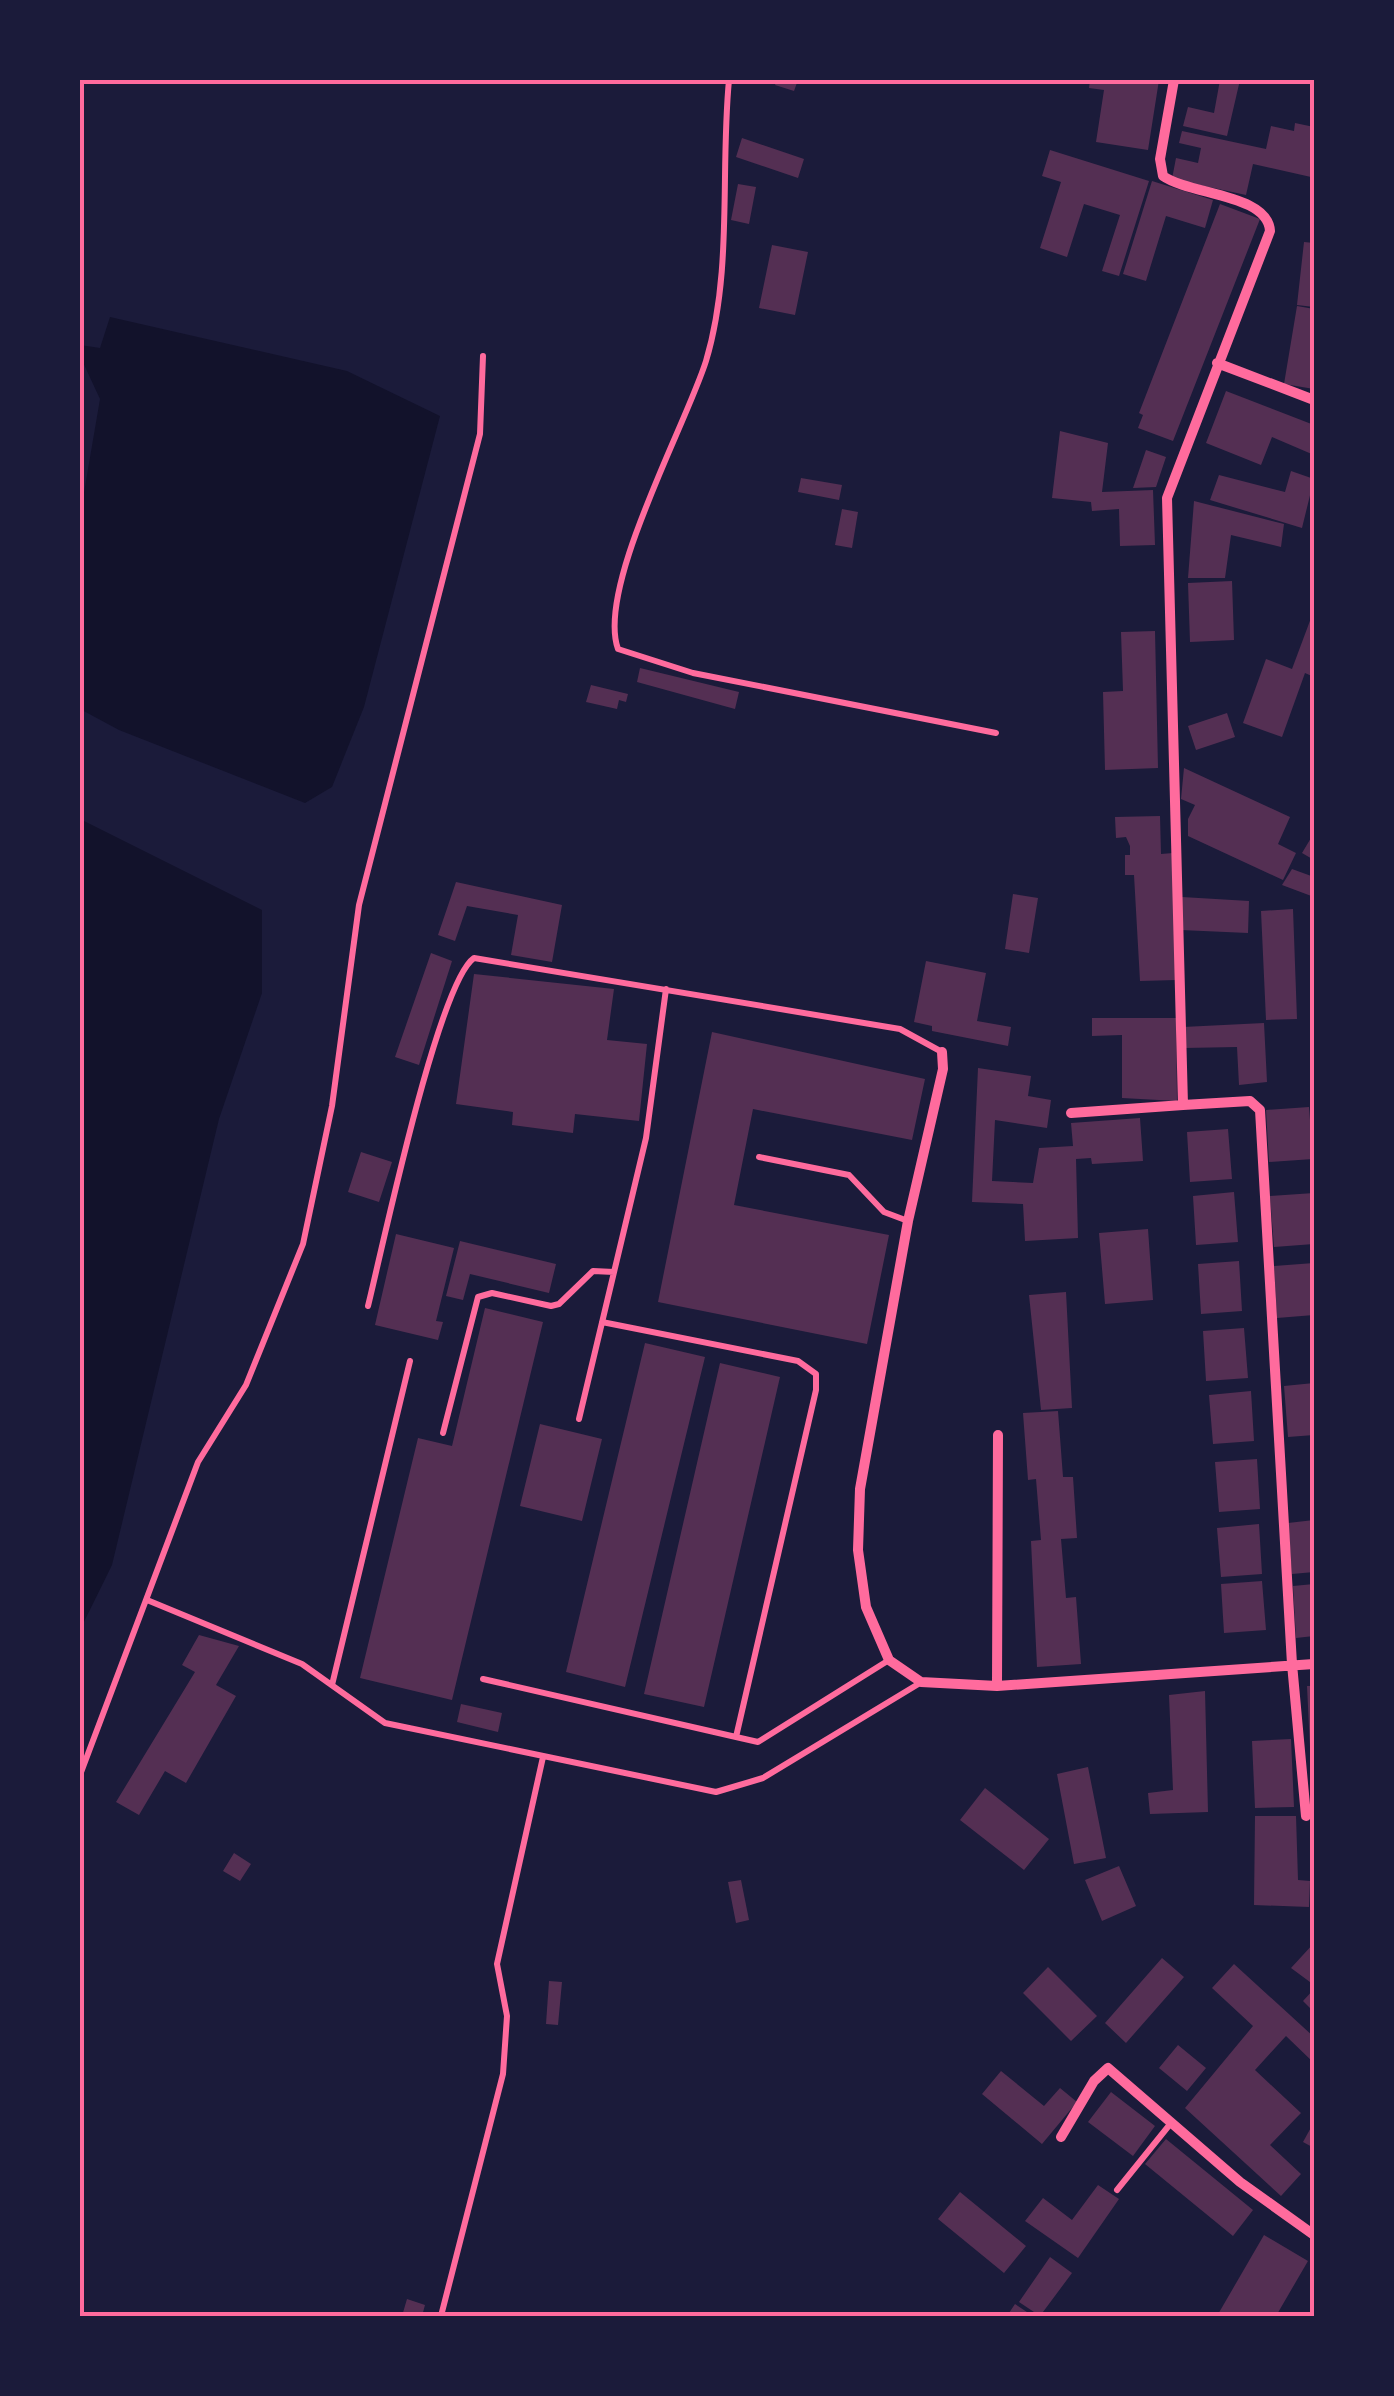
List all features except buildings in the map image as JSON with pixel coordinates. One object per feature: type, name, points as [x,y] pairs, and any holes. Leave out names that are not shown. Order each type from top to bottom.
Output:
[{"type":"street","points":[[1174,80],[1160,160],[1163,176],[1258,208],[1269,221],[1270,230],[1167,498],[1184,1105]]},
{"type":"street","points":[[1217,363],[1314,400]]},
{"type":"street","points":[[942,1052],[944,1069],[908,1221],[871,1413],[858,1550],[866,1608],[890,1660],[921,1682],[997,1686],[1314,1664]]},
{"type":"street","points":[[1071,1113],[1250,1101],[1260,1110],[1292,1664],[1306,1816]]},
{"type":"street","points":[[997,1686],[998,1435]]},
{"type":"street","points":[[1061,2136],[1094,2081],[1108,2068],[1240,2182],[1314,2235]]},
{"type":"lane","points":[[729,80],[716,319],[706,362],[646,500],[614,619],[618,649],[692,674],[996,733]]},
{"type":"lane","points":[[80,1776],[198,1462],[246,1385],[302,1244],[332,1106],[359,906],[480,434],[483,356]]},
{"type":"lane","points":[[368,1306],[418,1101],[466,964],[484,958],[900,1029],[942,1052]]},
{"type":"lane","points":[[578,1418],[646,1138],[666,989]]},
{"type":"lane","points":[[759,1157],[849,1175],[884,1212],[908,1221]]},
{"type":"lane","points":[[442,1434],[478,1297],[492,1293],[551,1306],[559,1304],[593,1271],[614,1272]]},
{"type":"lane","points":[[602,1322],[798,1361],[816,1374],[816,1390],[736,1737]]},
{"type":"lane","points":[[332,1685],[410,1361]]},
{"type":"lane","points":[[147,1600],[302,1664],[384,1722],[716,1792],[744,1787],[921,1682]]},
{"type":"lane","points":[[483,1679],[758,1742],[890,1660]]},
{"type":"lane","points":[[442,2316],[503,2074],[507,2016],[497,1964],[543,1757]]},
{"type":"lane","points":[[1117,2190],[1172,2122]]},
{"type":"shaded area","points":[[110,317],[347,371],[440,416],[364,707],[332,787],[305,803],[119,730],[80,709],[80,516],[100,399],[80,356],[80,345],[100,348]]},
{"type":"shaded area","points":[[80,819],[262,910],[262,993],[219,1119],[112,1565],[80,1630]]}]
